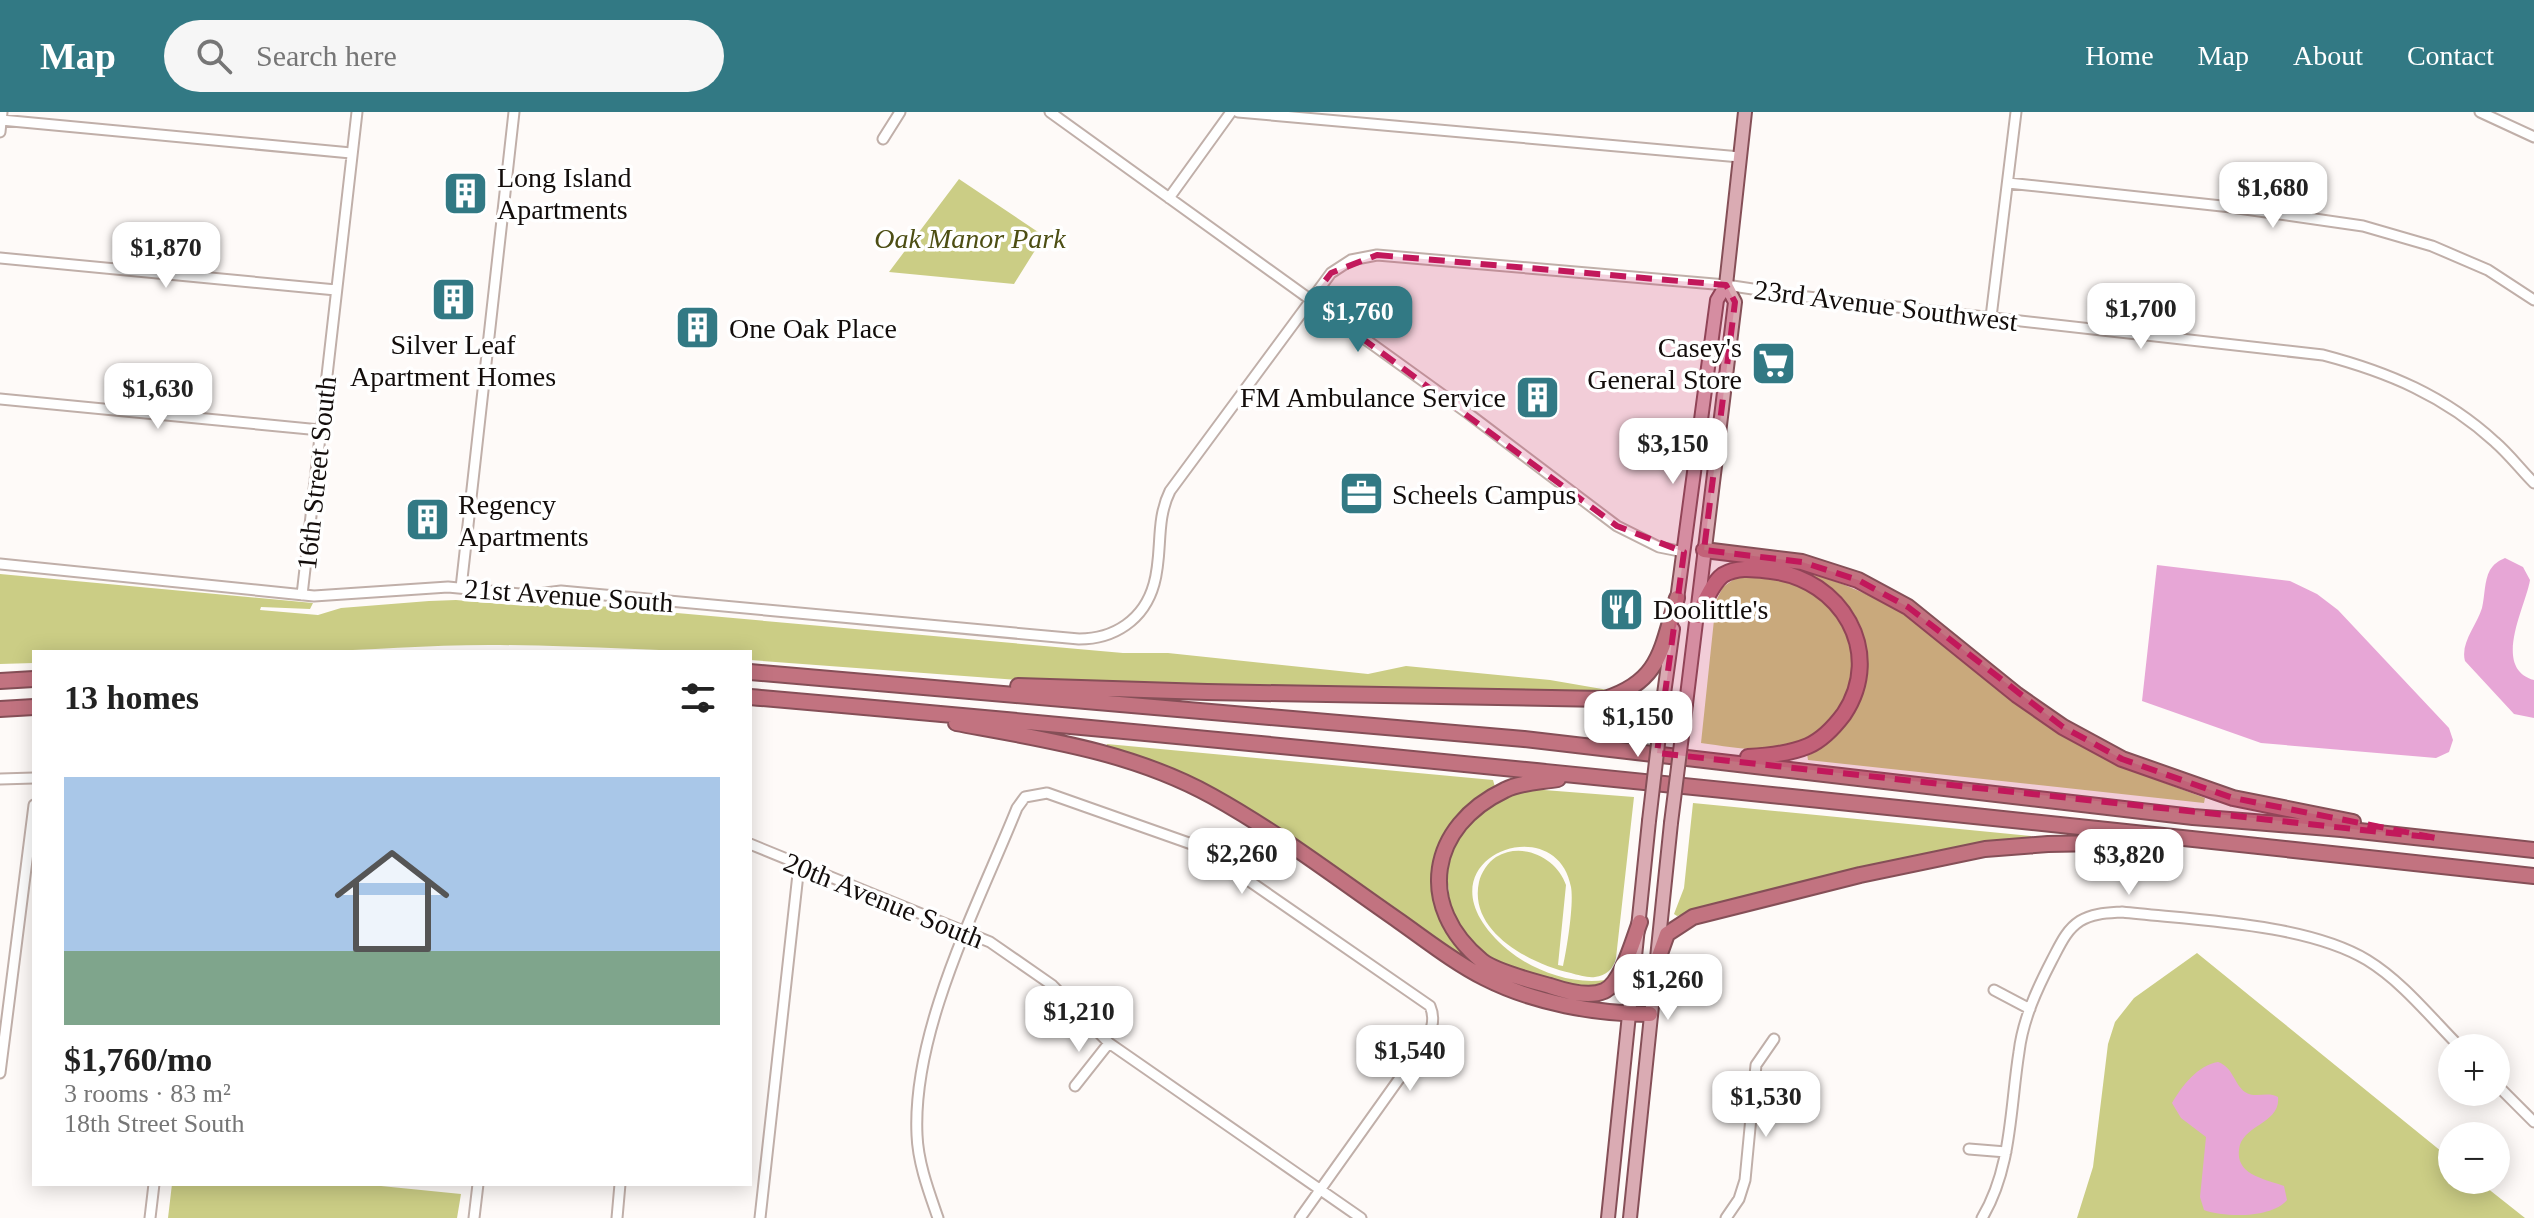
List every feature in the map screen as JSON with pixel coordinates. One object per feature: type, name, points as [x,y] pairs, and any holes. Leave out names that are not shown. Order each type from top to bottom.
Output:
[{"type":"highway","points":[[1704,550],[1802,562],[1858,580],[1908,607],[2017,695],[2063,727],[2122,759],[2233,798],[2436,838]]},
{"type":"highway","points":[[1697,616],[1720,577],[1736,569],[1785,573],[1807,580],[1823,590],[1851,624],[1858,646],[1860,673],[1853,700],[1836,726],[1810,745],[1782,754],[1709,759]]},
{"type":"highway","points":[[905,684],[1605,699],[1624,693],[1652,670],[1677,598]]},
{"type":"highway","points":[[752,672],[1524,739],[2193,817],[2436,838],[2534,850]]},
{"type":"highway","points":[[0,681],[32,679]]},
{"type":"highway","points":[[752,697],[1575,776],[2534,876]]},
{"type":"highway","points":[[0,709],[32,707]]},
{"type":"highway","points":[[865,707],[1087,747],[1169,776],[1209,794],[1266,828],[1484,978],[1546,1000],[1629,1014],[1650,1014]]},
{"type":"highway","points":[[1575,776],[1508,788],[1475,806],[1452,831],[1442,855],[1438,882],[1446,912],[1458,937],[1484,963],[1535,982],[1590,994],[1604,991],[1613,984],[1640,922]]},
{"type":"highway","points":[[1657,962],[1667,934],[1693,917],[1860,875],[1985,849],[2048,844],[2207,840]]},
{"type":"main road","points":[[1608,1218],[1663,701],[1717,300],[1726,285],[1745,112]]},
{"type":"main road","points":[[1630,1218],[1671,823],[1735,302],[1726,285]]},
{"type":"main road","points":[[1684,552],[1704,550]]},
{"type":"street","name":"16th Street South","points":[[302,595],[357,112]]},
{"type":"street","points":[[461,588],[514,112]]},
{"type":"street","points":[[883,139],[900,112]]},
{"type":"street","points":[[1050,112],[1481,422],[1617,526],[1649,544],[1684,552]]},
{"type":"street","points":[[1169,198],[1231,112]]},
{"type":"street","points":[[1238,112],[1740,157]]},
{"type":"street","points":[[1991,317],[2016,112]]},
{"type":"street","points":[[2480,112],[2534,137]]},
{"type":"street","points":[[0,132],[2,116],[351,153]]},
{"type":"street","points":[[2008,183],[2231,207],[2363,226],[2432,246],[2488,270],[2534,300]]},
{"type":"street","name":"23rd Avenue Southwest","points":[[1133,620],[1147,602],[1155,582],[1160,519],[1170,491],[1331,273],[1351,260],[1377,255],[1726,285],[2308,353],[2369,367],[2421,390],[2457,411],[2496,442],[2534,483]]},
{"type":"street","points":[[0,258],[336,290]]},
{"type":"street","points":[[0,399],[320,430]]},
{"type":"street","name":"21st Avenue South","points":[[0,564],[302,595],[461,588],[530,595],[561,591],[1079,639],[1105,637],[1133,620]]},
{"type":"street","points":[[0,779],[32,778]]},
{"type":"street","points":[[938,1218],[916,1137],[918,1089],[938,1007],[1017,808],[1025,797],[1047,793],[1200,847],[1430,1006],[1434,1015],[1430,1034],[1300,1218]]},
{"type":"street","points":[[0,1073],[32,821]]},
{"type":"street","name":"20th Avenue South","points":[[752,845],[990,942],[1052,985],[1109,1043],[1361,1218]]},
{"type":"street","points":[[760,1218],[799,865]]},
{"type":"street","points":[[1982,1218],[1995,1196],[2006,1152],[2019,1051],[2030,1009],[2066,933],[2081,920],[2100,913],[2122,912],[2305,935],[2364,958],[2388,975],[2447,1034]]},
{"type":"street","points":[[1994,990],[2030,1009]]},
{"type":"street","points":[[1726,1218],[1739,1199],[1745,1180],[1756,1065],[1774,1039]]},
{"type":"street","points":[[1075,1086],[1109,1043]]},
{"type":"street","points":[[2510,1098],[2534,1122]]},
{"type":"street","points":[[1969,1149],[2006,1152]]},
{"type":"street","points":[[150,1218],[154,1186]]},
{"type":"street","points":[[474,1218],[478,1186]]},
{"type":"street","points":[[617,1218],[620,1186]]},
{"type":"highlighted area","points":[[1377,255],[1726,285],[1735,302],[1704,550],[1802,562],[1858,580],[1908,607],[2063,727],[2122,759],[2233,798],[2436,838],[1657,753],[1684,552],[1617,526],[1310,300],[1331,273]]},
{"type":"green space","name":"Oak Manor Park","points":[[959,179],[1044,236],[1014,284],[889,272]]},
{"type":"green space","points":[[1799,570],[1859,591],[1902,612],[2091,750],[2130,770],[2205,798],[2204,803],[1808,760],[1807,754],[1829,741],[1847,723],[1859,702],[1866,678],[1867,654],[1862,631],[1851,609],[1832,590],[1799,573]]},
{"type":"green space","points":[[0,574],[313,603],[310,609],[261,607],[260,610],[318,615],[341,608],[429,601],[526,606],[576,604],[1123,653],[1168,653],[1368,674],[1406,666],[1550,680],[1608,690],[1604,696],[1072,684],[752,660],[752,650],[522,645],[353,650],[32,650],[32,663],[0,664]]},
{"type":"green space","points":[[1740,575],[1783,579],[1813,591],[1834,610],[1851,641],[1854,674],[1843,705],[1815,737],[1797,746],[1756,750],[1701,743],[1716,601],[1723,587]]},
{"type":"green space","points":[[1107,744],[1493,780],[1495,787],[1472,802],[1454,821],[1442,843],[1435,884],[1471,958],[1468,962],[1307,850],[1105,750]]},
{"type":"green space","points":[[1531,789],[1634,797],[1615,962],[1606,973],[1595,977],[1555,969],[1506,943],[1483,916],[1478,900],[1479,882],[1493,859],[1517,851],[1547,860],[1562,875],[1566,885],[1558,965],[1563,966],[1571,915],[1571,887],[1560,862],[1540,849],[1517,847],[1495,854],[1479,870],[1472,892],[1481,919],[1508,950],[1529,964],[1554,975],[1580,980],[1605,980],[1607,984],[1592,989],[1553,983],[1494,961],[1470,942],[1450,906],[1447,873],[1455,842],[1463,828],[1499,798]]},
{"type":"green space","points":[[1693,803],[2031,836],[2032,842],[1863,871],[1677,916],[1674,914],[1684,888]]},
{"type":"green space","points":[[2197,953],[2438,1149],[2438,1194],[2495,1194],[2525,1218],[2077,1218],[2093,1167],[2108,1044],[2115,1022],[2134,998]]},
{"type":"green space","points":[[172,1186],[381,1186],[461,1194],[457,1218],[168,1218]]},
{"type":"shaded area","points":[[2505,558],[2523,567],[2530,580],[2514,635],[2513,650],[2521,673],[2534,680],[2534,718],[2514,714],[2465,661],[2465,648],[2482,608],[2488,574],[2495,564]]},
{"type":"shaded area","points":[[2157,565],[2290,581],[2317,594],[2338,610],[2449,728],[2453,740],[2449,752],[2436,758],[2261,743],[2142,701]]},
{"type":"shaded area","points":[[2218,1062],[2227,1068],[2245,1092],[2278,1097],[2273,1113],[2246,1135],[2239,1150],[2239,1158],[2247,1171],[2284,1186],[2287,1200],[2271,1210],[2236,1215],[2204,1210],[2200,1197],[2206,1137],[2181,1118],[2172,1103],[2197,1072]]},
{"type":"place","name":"Long Island Apartments","points":[[466,193]]},
{"type":"place","name":"Silver Leaf Apartment Homes","points":[[453,299]]},
{"type":"place","name":"One Oak Place","points":[[698,328]]},
{"type":"place","name":"Casey's General Store","points":[[1773,363]]},
{"type":"place","name":"FM Ambulance Service","points":[[1537,397]]},
{"type":"place","name":"Scheels Campus","points":[[1361,494]]},
{"type":"place","name":"Regency Apartments","points":[[427,520]]},
{"type":"place","name":"Doolittle's","points":[[1622,609]]}]
